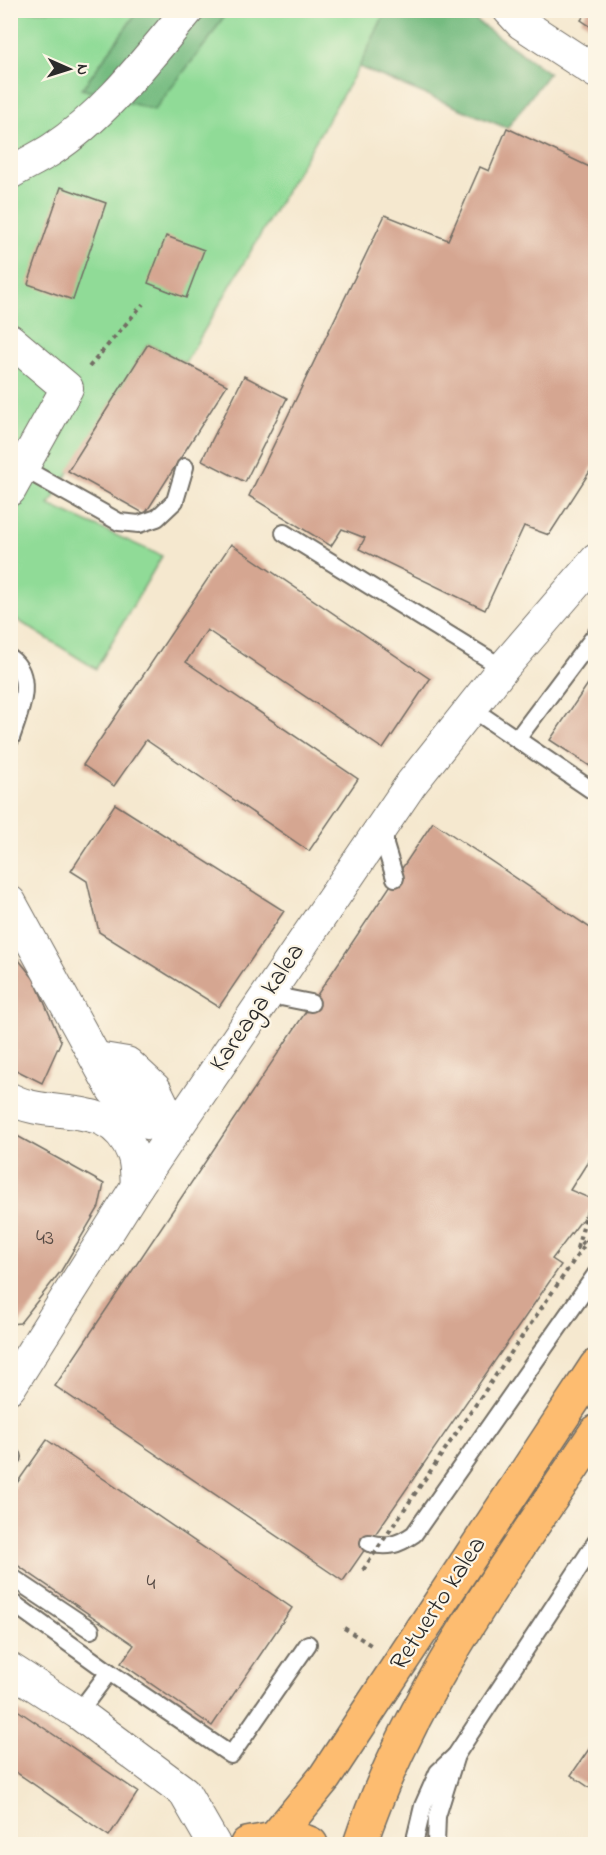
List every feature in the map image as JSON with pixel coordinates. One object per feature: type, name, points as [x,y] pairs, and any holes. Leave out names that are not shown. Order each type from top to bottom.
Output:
[{"type":"main road","name":"Retuerto kalea","points":[[261,1841],[325,1777],[596,1366]]},
{"type":"main road","name":"Retuerto kalea","points":[[360,1845],[392,1761],[467,1627],[596,1432]]},
{"type":"main road","points":[[261,1841],[304,1841],[311,1845]]},
{"type":"street","points":[[10,173],[52,149],[94,114],[129,79],[188,10]]},
{"type":"street","points":[[509,10],[521,23],[596,72]]},
{"type":"street","points":[[10,340],[67,388],[17,479]]},
{"type":"street","name":"Kareaga kalea","points":[[16,1366],[411,784],[503,668],[596,560]]},
{"type":"street","points":[[10,902],[97,1058],[94,1082],[76,1111]]},
{"type":"street","points":[[97,1058],[127,1063],[155,1089],[175,1130]]},
{"type":"street","points":[[10,1099],[45,1110],[76,1111],[100,1117],[119,1130],[134,1155],[137,1186]]},
{"type":"street","points":[[10,1669],[78,1713],[184,1792],[214,1845]]},
{"type":"lane","points":[[17,479],[119,522],[139,524],[157,518],[175,501],[185,467]]},
{"type":"lane","points":[[284,533],[503,668]]},
{"type":"lane","points":[[517,740],[596,634]]},
{"type":"lane","points":[[10,658],[17,663],[25,686],[11,738]]},
{"type":"lane","points":[[471,708],[596,793]]},
{"type":"lane","points":[[385,823],[385,845],[395,878]]},
{"type":"lane","points":[[263,1001],[281,997],[311,1003]]},
{"type":"lane","points":[[369,1543],[382,1546],[398,1545],[414,1534],[596,1274]]},
{"type":"lane","points":[[414,1845],[423,1806],[438,1772],[456,1755],[596,1542]]},
{"type":"lane","points":[[10,1576],[92,1630]]},
{"type":"lane","points":[[10,1601],[231,1755],[308,1644]]},
{"type":"lane","points":[[78,1713],[109,1672]]},
{"type":"lane","points":[[436,1845],[437,1816],[456,1755]]},
{"type":"path","points":[[67,388],[78,380],[143,304]]},
{"type":"path","points":[[596,1215],[588,1210],[577,1248],[596,1229]]},
{"type":"path","points":[[363,1570],[596,1229]]},
{"type":"green space","points":[[461,10],[549,73],[507,128],[359,67],[386,11]]},
{"type":"green space","points":[[10,11],[138,11],[82,89],[210,38],[227,11],[386,11],[359,67],[185,363],[148,344],[49,505],[162,556],[96,669],[11,616]]},
{"type":"green space","points":[[138,11],[227,11],[210,38],[154,110],[82,89]]},
{"type":"building","points":[[588,10],[596,10],[596,30],[581,20]]},
{"type":"building","points":[[507,128],[596,170],[596,462],[549,535],[524,526],[485,610],[359,549],[365,538],[342,529],[331,546],[249,496],[385,215],[448,240],[480,167],[489,171]]},
{"type":"building","points":[[61,187],[106,203],[73,300],[28,284]]},
{"type":"building","points":[[166,236],[204,250],[186,298],[148,283]]},
{"type":"building","points":[[148,344],[227,385],[145,514],[68,471]]},
{"type":"building","points":[[244,376],[287,398],[245,482],[202,460]]},
{"type":"building","points":[[231,544],[430,679],[383,749],[207,630],[186,662],[358,779],[309,851],[146,740],[114,786],[83,765]]},
{"type":"building","points":[[596,672],[596,770],[550,740]]},
{"type":"building","points":[[115,804],[284,911],[219,1007],[99,932],[87,881],[71,871]]},
{"type":"building","points":[[433,822],[596,932],[596,1149],[570,1190],[596,1201],[552,1259],[561,1265],[343,1581],[55,1386]]},
{"type":"building","points":[[10,949],[34,979],[61,1041],[42,1083],[10,1067]]},
{"type":"building","points":[[10,1132],[104,1184],[99,1207],[61,1271],[20,1323],[10,1324]]},
{"type":"building","points":[[47,1440],[292,1608],[212,1726],[121,1663],[134,1645],[10,1560],[10,1493]]},
{"type":"building","points":[[10,1705],[138,1792],[109,1836],[10,1768]]},
{"type":"building","points":[[596,1739],[596,1792],[571,1775]]}]
